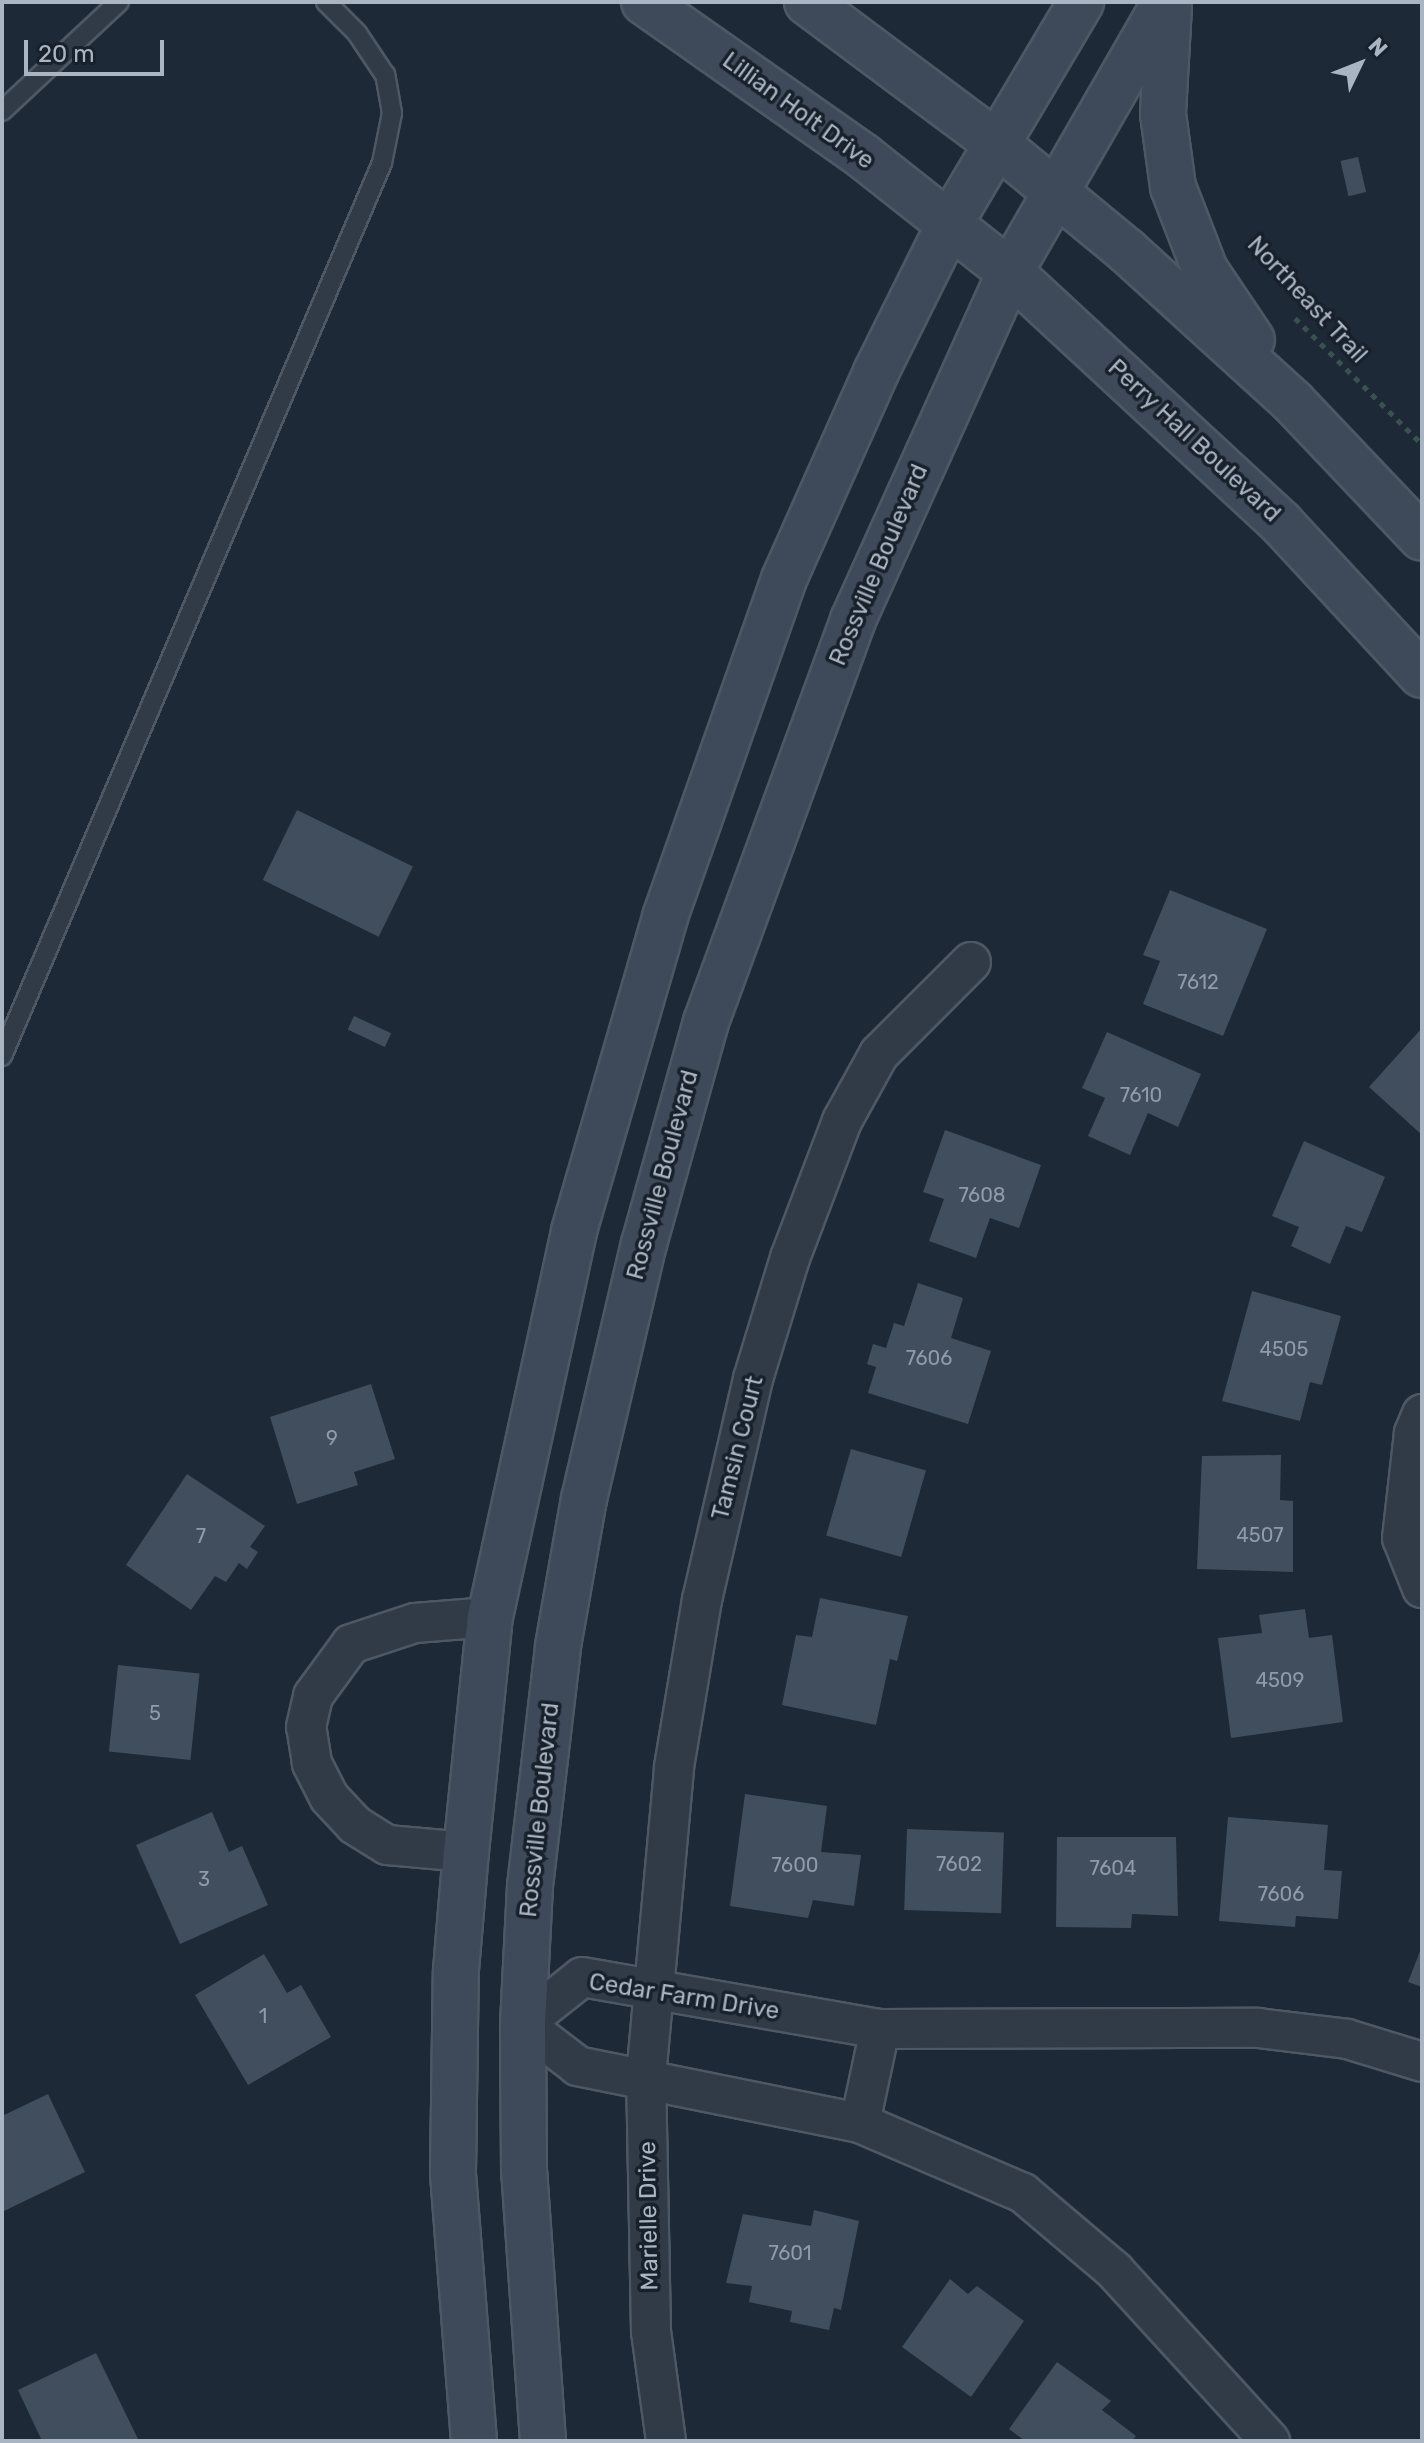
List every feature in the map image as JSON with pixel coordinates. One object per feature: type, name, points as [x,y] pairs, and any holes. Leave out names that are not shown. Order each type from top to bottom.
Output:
[{"type":"main road","name":"Lillian Holt Drive","points":[[644,2],[950,223]]},
{"type":"main road","points":[[807,2],[1055,189],[1293,402],[1422,538]]},
{"type":"main road","points":[[474,2441],[453,2173],[456,1985],[466,1852],[490,1617],[574,1231],[620,1062],[711,777],[828,477],[950,223],[1081,2]]},
{"type":"main road","points":[[1167,2],[1163,114],[1173,187],[1205,270],[1293,402]]},
{"type":"main road","name":"Rossville Boulevard","points":[[543,2441],[528,2275],[523,2024],[531,1871],[558,1646],[584,1499],[674,1126],[716,993],[853,620],[1010,272],[1055,189],[1167,2]]},
{"type":"main road","name":"Perry Hall Boulevard","points":[[950,223],[1010,272],[1270,513],[1422,675]]},
{"type":"street","name":"Tamsin Court","points":[[655,1990],[674,1767],[702,1600],[753,1379],[790,1258],[842,1121],[879,1054],[971,962]]},
{"type":"street","points":[[1422,1414],[1414,1433],[1402,1538],[1422,1588]]},
{"type":"street","points":[[466,1852],[387,1845],[355,1825],[329,1797],[312,1763],[306,1727],[321,1683],[351,1644],[415,1623],[490,1617]]},
{"type":"street","name":"Cedar Farm Drive","points":[[523,2024],[582,1977],[880,2029],[1258,2028],[1347,2039],[1422,2062]]},
{"type":"street","name":"Marielle Drive","points":[[655,1990],[646,2077],[651,2332],[666,2441]]},
{"type":"street","points":[[523,2024],[578,2066],[646,2077],[860,2123],[1023,2193],[1115,2271],[1270,2441]]},
{"type":"street","points":[[860,2123],[880,2029]]},
{"type":"lane","points":[[2,111],[119,2]]},
{"type":"lane","points":[[2,1056],[382,163],[392,113],[385,75],[357,33],[326,2]]},
{"type":"path","name":"Northeast Trail","points":[[1286,309],[1422,444]]},
{"type":"building","points":[[1358,157],[1366,192],[1349,196],[1340,161]]},
{"type":"building","points":[[297,810],[413,867],[379,937],[263,880]]},
{"type":"building","points":[[1170,890],[1267,929],[1223,1036],[1143,1004],[1160,961],[1143,955]]},
{"type":"building","points":[[354,1016],[391,1033],[385,1047],[348,1030]]},
{"type":"building","points":[[1422,1028],[1422,1135],[1369,1087]]},
{"type":"building","points":[[1107,1032],[1201,1074],[1178,1127],[1148,1113],[1130,1155],[1088,1136],[1105,1098],[1082,1088]]},
{"type":"building","points":[[945,1130],[1041,1165],[1019,1228],[990,1218],[976,1258],[929,1241],[944,1199],[923,1192]]},
{"type":"building","points":[[1304,1141],[1385,1177],[1362,1232],[1346,1226],[1330,1264],[1291,1246],[1299,1227],[1272,1216]]},
{"type":"building","points":[[918,1283],[963,1298],[951,1338],[991,1351],[968,1424],[868,1393],[876,1367],[867,1364],[873,1344],[886,1348],[894,1323],[904,1326]]},
{"type":"building","points":[[1252,1291],[1341,1316],[1322,1385],[1310,1382],[1300,1421],[1222,1401]]},
{"type":"building","points":[[371,1384],[395,1459],[354,1472],[358,1485],[297,1504],[270,1417]]},
{"type":"building","points":[[851,1449],[926,1470],[901,1557],[826,1536]]},
{"type":"building","points":[[1281,1455],[1280,1500],[1293,1501],[1293,1572],[1197,1569],[1202,1456]]},
{"type":"building","points":[[187,1474],[265,1526],[250,1547],[258,1552],[247,1569],[239,1563],[226,1582],[215,1576],[191,1610],[126,1565]]},
{"type":"building","points":[[820,1598],[908,1616],[897,1661],[890,1659],[876,1725],[782,1705],[796,1635],[812,1637]]},
{"type":"building","points":[[1305,1609],[1309,1638],[1332,1635],[1343,1722],[1231,1738],[1218,1638],[1262,1633],[1259,1615]]},
{"type":"building","points":[[118,1665],[200,1674],[190,1760],[109,1752]]},
{"type":"building","points":[[745,1794],[827,1806],[821,1852],[861,1855],[854,1906],[813,1900],[808,1918],[730,1906]]},
{"type":"building","points":[[212,1812],[229,1852],[242,1846],[268,1905],[180,1944],[136,1845]]},
{"type":"building","points":[[1228,1817],[1328,1825],[1324,1870],[1342,1871],[1338,1919],[1296,1916],[1295,1927],[1219,1921]]},
{"type":"building","points":[[907,1829],[1004,1832],[1001,1913],[904,1910]]},
{"type":"building","points":[[1057,1837],[1176,1837],[1178,1916],[1132,1914],[1131,1928],[1056,1927]]},
{"type":"building","points":[[1422,1946],[1422,1987],[1408,1982]]},
{"type":"building","points":[[264,1954],[287,1993],[301,1985],[331,2037],[248,2085],[195,1995]]},
{"type":"building","points":[[48,2094],[85,2172],[2,2212],[2,2116]]},
{"type":"building","points":[[814,2210],[859,2221],[841,2310],[834,2308],[829,2330],[790,2322],[792,2311],[749,2302],[752,2286],[726,2283],[743,2214],[811,2226]]},
{"type":"building","points":[[950,2279],[968,2294],[977,2286],[1024,2321],[971,2397],[902,2347]]},
{"type":"building","points":[[96,2353],[139,2441],[42,2441],[18,2390]]},
{"type":"building","points":[[1057,2362],[1111,2401],[1102,2410],[1136,2436],[1132,2441],[1025,2441],[1009,2429]]}]
